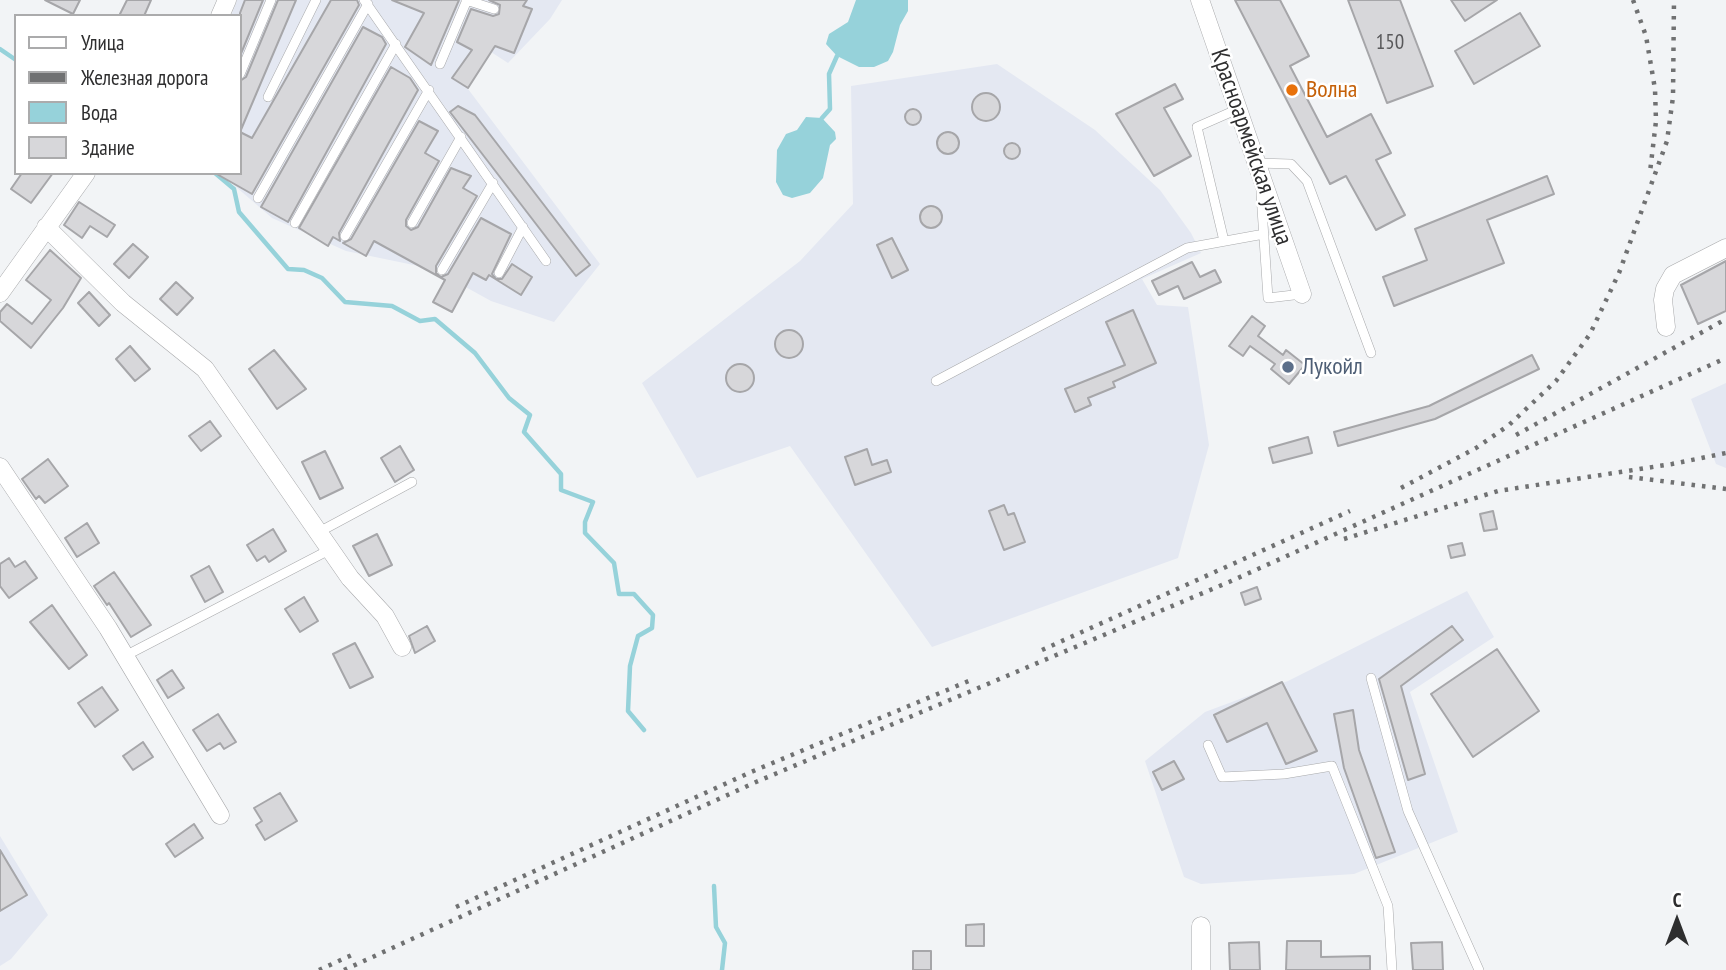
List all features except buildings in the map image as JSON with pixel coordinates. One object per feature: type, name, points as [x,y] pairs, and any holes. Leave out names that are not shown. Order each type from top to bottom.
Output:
[{"type":"street","name":"Красноармейская улица","points":[[1200,0],[1302,294]]},
{"type":"street","points":[[0,293],[84,175]]},
{"type":"street","points":[[46,226],[123,303],[205,369],[350,578],[385,616],[402,647]]},
{"type":"street","points":[[1666,327],[1663,300],[1673,275],[1726,248]]},
{"type":"street","points":[[0,467],[125,656],[220,815]]},
{"type":"street","points":[[1201,926],[1201,970]]},
{"type":"lane","points":[[242,69],[271,0]]},
{"type":"lane","points":[[268,97],[316,0]]},
{"type":"lane","points":[[440,64],[466,0],[494,9]]},
{"type":"lane","points":[[258,198],[366,2],[546,261]]},
{"type":"lane","points":[[295,223],[396,44]]},
{"type":"lane","points":[[345,236],[429,90]]},
{"type":"lane","points":[[1224,241],[1197,127],[1238,109]]},
{"type":"lane","points":[[412,223],[461,137]]},
{"type":"lane","points":[[1302,294],[1268,298],[1258,167],[1291,164],[1307,181],[1371,353]]},
{"type":"lane","points":[[442,270],[493,183]]},
{"type":"lane","points":[[499,273],[523,227]]},
{"type":"lane","points":[[936,381],[1187,248],[1264,234]]},
{"type":"lane","points":[[319,532],[412,482]]},
{"type":"lane","points":[[125,656],[331,549]]},
{"type":"lane","points":[[1371,678],[1408,811],[1479,970]]},
{"type":"lane","points":[[1208,745],[1222,777],[1284,774],[1332,766],[1388,906],[1392,970]]},
{"type":"shaded area","points":[[237,0],[562,0],[550,19],[508,63],[491,52],[465,85],[600,264],[554,322],[491,301],[433,269],[346,251],[272,218],[222,175],[242,175],[242,14],[232,14]]},
{"type":"shaded area","points":[[997,64],[1095,130],[1160,190],[1191,233],[1201,253],[1142,279],[1157,305],[1188,307],[1209,445],[1178,558],[932,647],[790,446],[697,478],[642,383],[800,261],[853,204],[851,86]]},
{"type":"shaded area","points":[[1726,383],[1726,468],[1716,464],[1691,399]]},
{"type":"shaded area","points":[[1467,591],[1494,637],[1410,692],[1458,832],[1354,874],[1201,884],[1184,877],[1145,761],[1205,712],[1288,681]]},
{"type":"shaded area","points":[[0,836],[48,915],[11,959],[0,966]]},
{"type":"water","points":[[856,0],[908,0],[908,11],[900,25],[893,52],[888,61],[874,67],[859,67],[837,56],[826,44],[829,34],[848,22]]},
{"type":"water","points":[[806,117],[822,118],[835,132],[836,139],[830,145],[823,178],[810,193],[792,198],[783,195],[776,182],[777,150],[786,134],[797,130]]},
{"type":"waterway","points":[[0,49],[14,59]]},
{"type":"waterway","points":[[822,118],[830,109],[829,74],[837,56]]},
{"type":"waterway","points":[[217,175],[234,189],[239,212],[288,269],[304,270],[322,278],[345,302],[392,306],[420,321],[435,319],[475,353],[509,398],[530,415],[524,432],[561,474],[561,490],[593,502],[585,522],[585,533],[614,563],[619,594],[634,594],[653,615],[652,628],[638,636],[630,666],[628,711],[644,730]]},
{"type":"waterway","points":[[714,886],[716,927],[725,943],[722,970]]},
{"type":"railway","points":[[1633,0],[1646,36],[1655,89],[1656,121],[1650,172]]},
{"type":"railway","points":[[1401,488],[1476,448],[1509,425],[1556,381],[1590,334],[1619,273],[1667,141],[1673,97],[1674,0]]},
{"type":"railway","points":[[1516,435],[1726,319]]},
{"type":"railway","points":[[344,970],[756,782],[1229,582],[1726,358]]},
{"type":"railway","points":[[1344,539],[1498,491],[1726,453]]},
{"type":"railway","points":[[1629,477],[1726,489]]},
{"type":"railway","points":[[1042,650],[1350,511]]},
{"type":"railway","points":[[456,907],[751,772],[971,680]]},
{"type":"railway","points":[[319,970],[354,954]]},
{"type":"place","name":"Волна","points":[[1292,90]]},
{"type":"place","name":"Лукойл","points":[[1288,367]]}]
